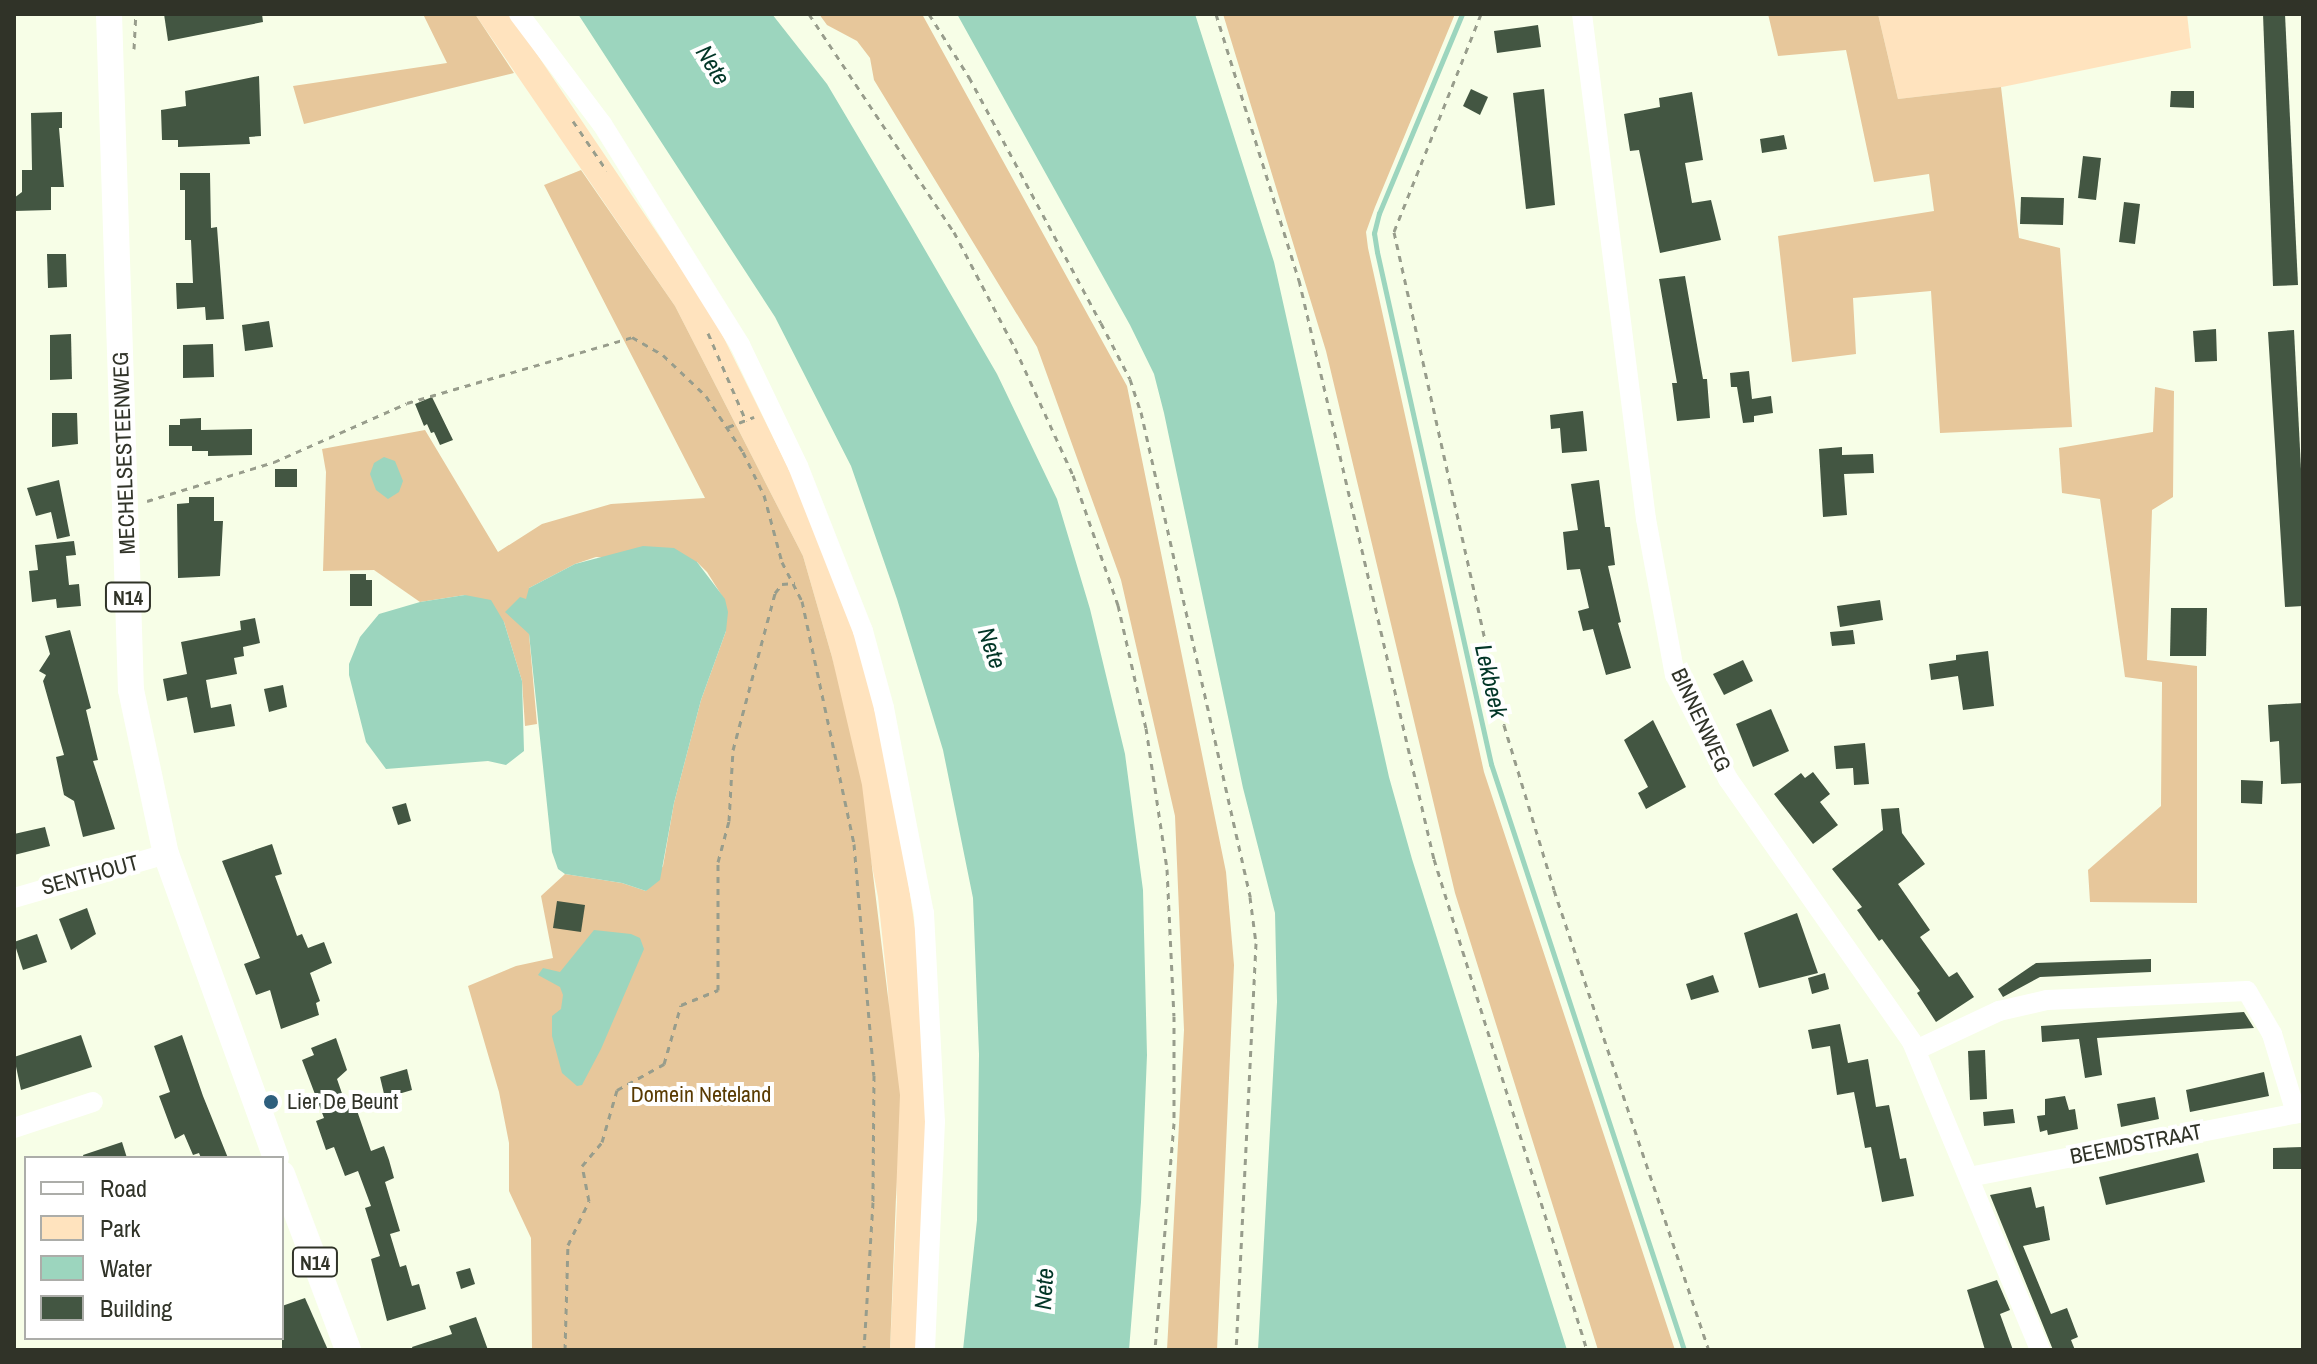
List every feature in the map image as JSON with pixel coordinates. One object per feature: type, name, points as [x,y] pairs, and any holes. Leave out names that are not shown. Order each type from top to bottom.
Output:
[{"type":"main road","name":"MECHELSESTEENWEG","points":[[109,14],[131,690],[166,854],[275,1156]]},
{"type":"main road","name":"N14","points":[[284,1179],[348,1350]]},
{"type":"street","points":[[519,14],[602,124],[740,345],[798,466],[863,631],[884,708],[924,913],[933,1030],[935,1121],[925,1350]]},
{"type":"street","name":"BINNENWEG","points":[[1582,14],[1646,519],[1675,675],[1728,779],[1916,1050],[2040,1350]]},
{"type":"street","name":"SENTHOUT","points":[[14,898],[166,854]]},
{"type":"street","points":[[1916,1050],[1999,1011],[2047,1000],[2247,991],[2272,1034],[2299,1113]]},
{"type":"street","points":[[14,1128],[93,1102]]},
{"type":"street","name":"BEEMDSTRAAT","points":[[1969,1177],[2299,1113]]},
{"type":"path","points":[[133,59],[136,14]]},
{"type":"path","points":[[809,14],[954,232],[1008,335],[1073,475],[1118,605],[1146,728],[1167,869],[1174,1016],[1174,1123],[1155,1350]]},
{"type":"path","points":[[929,14],[969,77],[1101,323],[1130,379],[1141,412],[1250,897],[1256,943],[1236,1350]]},
{"type":"path","points":[[1216,14],[1299,280],[1434,859],[1587,1350]]},
{"type":"path","points":[[1481,14],[1394,232],[1504,725],[1554,890],[1709,1350]]},
{"type":"path","points":[[571,117],[612,179]]},
{"type":"path","points":[[707,329],[746,421],[728,427]]},
{"type":"path","points":[[125,504],[274,462],[407,403],[632,337],[663,355],[706,396],[728,427],[764,495],[782,562],[802,601],[855,859],[874,1075],[873,1202],[864,1350]]},
{"type":"path","points":[[565,1350],[568,1245],[589,1201],[582,1166],[602,1142],[617,1090],[664,1064],[681,1005],[718,990],[718,862],[729,821],[733,750],[775,593],[782,584],[795,583]]},
{"type":"green space","points":[[423,14],[475,14],[514,73],[304,124],[293,86],[447,63]]},
{"type":"green space","points":[[475,14],[510,14],[713,316],[804,500],[860,649],[895,790],[920,963],[927,1086],[917,1350],[890,1350],[897,1202],[888,990],[878,897],[832,657],[803,556],[675,306]]},
{"type":"green space","points":[[819,14],[922,14],[1127,386],[1226,872],[1234,965],[1217,1350],[1167,1350],[1184,1030],[1175,816],[1121,580],[1037,347],[874,80],[870,58],[857,41],[827,25]]},
{"type":"green space","points":[[1223,14],[1455,14],[1375,207],[1366,232],[1368,248],[1484,772],[1675,1350],[1598,1350],[1455,893],[1326,351]]},
{"type":"green space","points":[[1768,14],[1878,14],[1898,99],[2001,87],[2019,238],[2060,248],[2072,427],[1940,433],[1931,291],[1853,298],[1856,354],[1792,362],[1778,236],[1934,211],[1929,174],[1874,182],[1846,50],[1778,56]]},
{"type":"green space","points":[[1878,14],[2187,14],[2191,48],[2002,87],[1898,99]]},
{"type":"green space","name":"Domein Neteland","points":[[581,170],[675,306],[803,556],[832,657],[862,785],[900,1095],[890,1350],[532,1350],[531,1238],[509,1191],[509,1143],[499,1092],[468,986],[516,966],[553,958],[541,896],[565,874],[622,883],[646,891],[663,866],[674,803],[701,700],[726,631],[724,599],[707,572],[697,562],[596,557],[575,564],[529,588],[529,634],[537,724],[525,726],[522,681],[504,622],[465,595],[420,602],[374,570],[323,571],[326,472],[322,449],[425,430],[498,552],[542,524],[611,504],[705,498],[544,185]]},
{"type":"green space","points":[[2155,387],[2174,391],[2173,497],[2152,510],[2147,660],[2197,666],[2197,903],[2090,902],[2088,870],[2161,806],[2162,682],[2125,677],[2100,499],[2062,493],[2059,448],[2153,432]]},
{"type":"water","name":"Nete","points":[[578,14],[772,14],[827,84],[910,224],[997,374],[1057,499],[1090,609],[1125,754],[1143,890],[1147,1055],[1141,1202],[1129,1350],[963,1350],[977,1220],[979,1054],[973,898],[943,750],[897,599],[851,466],[775,317]]},
{"type":"water","points":[[957,14],[1195,14],[1274,262],[1389,777],[1567,1350],[1258,1350],[1277,1002],[1275,913],[1243,788],[1164,413],[1154,374],[1130,325]]},
{"type":"water","points":[[384,457],[395,461],[403,481],[399,492],[388,499],[376,490],[370,474],[374,463]]},
{"type":"water","points":[[643,546],[674,548],[697,562],[725,599],[728,612],[726,631],[701,700],[674,803],[660,880],[646,891],[622,883],[565,874],[558,869],[552,852],[529,634],[505,612],[520,597],[526,599],[529,588],[575,564]]},
{"type":"water","points":[[465,595],[491,600],[504,622],[522,681],[524,751],[506,765],[488,761],[386,769],[366,742],[349,675],[349,664],[360,637],[379,614],[420,602]]},
{"type":"water","points":[[594,930],[631,934],[640,938],[644,949],[601,1049],[582,1085],[577,1086],[562,1073],[552,1036],[552,1016],[561,1009],[563,995],[560,987],[538,975],[543,968],[560,972]]},
{"type":"building","points":[[164,14],[262,14],[263,22],[168,41]]},
{"type":"building","points":[[2263,14],[2285,14],[2298,285],[2273,286]]},
{"type":"building","points":[[1538,25],[1541,47],[1497,53],[1494,31]]},
{"type":"building","points":[[259,76],[261,136],[249,137],[250,144],[178,147],[178,140],[162,140],[161,110],[186,106],[185,91]]},
{"type":"building","points":[[1471,89],[1488,97],[1480,115],[1463,106]]},
{"type":"building","points":[[1544,89],[1555,205],[1526,209],[1513,93]]},
{"type":"building","points":[[2171,91],[2194,91],[2194,108],[2170,107]]},
{"type":"building","points":[[1692,92],[1703,160],[1685,163],[1692,203],[1711,200],[1721,240],[1660,253],[1639,150],[1630,151],[1624,114],[1660,107],[1659,98]]},
{"type":"building","points":[[62,112],[62,128],[59,128],[64,187],[51,187],[51,210],[14,211],[14,198],[22,192],[22,170],[32,170],[31,113]]},
{"type":"building","points":[[1784,135],[1787,149],[1762,153],[1760,139]]},
{"type":"building","points":[[2083,156],[2101,158],[2096,200],[2078,198]]},
{"type":"building","points":[[180,173],[210,173],[211,228],[217,227],[224,319],[206,320],[205,307],[177,309],[176,283],[193,283],[191,240],[185,240],[185,190],[180,190]]},
{"type":"building","points":[[2021,197],[2064,198],[2063,225],[2020,224]]},
{"type":"building","points":[[2124,202],[2140,204],[2135,244],[2119,242]]},
{"type":"building","points":[[47,254],[66,254],[67,287],[48,288]]},
{"type":"building","points":[[1685,276],[1703,379],[1707,379],[1710,418],[1677,421],[1672,383],[1677,383],[1659,279]]},
{"type":"building","points":[[269,321],[273,347],[245,351],[242,325]]},
{"type":"building","points":[[2216,329],[2217,361],[2195,362],[2193,331]]},
{"type":"building","points":[[2294,330],[2303,509],[2303,606],[2285,607],[2268,332]]},
{"type":"building","points":[[71,334],[72,379],[50,380],[50,335]]},
{"type":"building","points":[[213,344],[214,377],[183,378],[183,345]]},
{"type":"building","points":[[1749,371],[1752,399],[1771,396],[1773,413],[1754,416],[1754,422],[1743,423],[1737,387],[1731,387],[1730,373]]},
{"type":"building","points":[[432,397],[453,440],[440,445],[434,432],[431,433],[427,424],[424,426],[415,404]]},
{"type":"building","points":[[1583,411],[1587,451],[1562,453],[1560,428],[1551,429],[1550,415]]},
{"type":"building","points":[[52,413],[77,413],[78,444],[52,447]]},
{"type":"building","points":[[201,418],[201,430],[252,429],[252,455],[208,456],[208,451],[192,451],[192,446],[169,446],[169,425],[180,425],[180,419]]},
{"type":"building","points":[[1842,447],[1842,455],[1873,454],[1874,473],[1844,474],[1847,515],[1823,517],[1819,449]]},
{"type":"building","points":[[275,469],[297,469],[297,487],[275,487]]},
{"type":"building","points":[[59,480],[70,536],[57,539],[51,512],[36,516],[27,488]]},
{"type":"building","points":[[1599,480],[1605,527],[1610,527],[1615,565],[1608,566],[1621,622],[1618,623],[1631,668],[1606,675],[1593,629],[1583,631],[1578,611],[1589,608],[1580,569],[1567,570],[1563,532],[1578,530],[1571,484]]},
{"type":"building","points":[[189,497],[214,497],[214,521],[223,521],[220,576],[178,578],[177,504],[189,503]]},
{"type":"building","points":[[74,541],[76,555],[66,556],[69,585],[79,584],[81,606],[57,608],[56,599],[32,602],[29,571],[38,570],[35,545]]},
{"type":"building","points":[[350,574],[366,574],[366,580],[372,580],[372,606],[350,606]]},
{"type":"building","points":[[1880,600],[1883,620],[1840,627],[1837,606]]},
{"type":"building","points":[[2171,608],[2207,608],[2206,656],[2170,656]]},
{"type":"building","points":[[255,618],[260,643],[243,647],[244,656],[234,658],[237,674],[206,680],[211,708],[231,704],[235,726],[194,733],[187,697],[167,701],[163,679],[187,674],[181,642],[241,630],[240,621]]},
{"type":"building","points":[[70,630],[91,708],[86,710],[98,760],[93,761],[115,829],[83,837],[74,801],[64,795],[56,757],[64,755],[43,681],[46,675],[39,671],[50,654],[45,636]]},
{"type":"building","points":[[1853,630],[1855,644],[1832,646],[1830,632]]},
{"type":"building","points":[[1988,651],[1994,706],[1963,710],[1958,676],[1931,680],[1929,664],[1956,660],[1956,655]]},
{"type":"building","points":[[1743,660],[1753,681],[1724,695],[1713,674]]},
{"type":"building","points":[[283,685],[287,707],[269,712],[264,689]]},
{"type":"building","points":[[2303,703],[2303,783],[2281,784],[2279,741],[2270,742],[2268,705]]},
{"type":"building","points":[[1771,709],[1789,751],[1753,767],[1736,724]]},
{"type":"building","points":[[1653,720],[1686,787],[1646,809],[1638,793],[1648,787],[1624,740]]},
{"type":"building","points":[[1865,743],[1869,784],[1854,785],[1853,768],[1836,769],[1834,746]]},
{"type":"building","points":[[1813,772],[1830,794],[1820,802],[1838,825],[1813,844],[1774,794],[1801,773],[1805,778]]},
{"type":"building","points":[[2241,780],[2263,781],[2262,804],[2241,803]]},
{"type":"building","points":[[406,803],[411,821],[398,825],[392,807]]},
{"type":"building","points":[[1899,808],[1902,833],[1925,864],[1898,884],[1930,930],[1920,937],[1949,977],[1957,972],[1974,997],[1936,1022],[1917,993],[1920,991],[1882,939],[1879,941],[1857,910],[1862,907],[1832,869],[1883,830],[1881,809]]},
{"type":"building","points":[[45,827],[50,846],[14,855],[14,834]]},
{"type":"building","points":[[272,844],[282,874],[275,876],[297,936],[302,934],[308,948],[324,942],[332,963],[310,973],[320,1001],[316,1003],[319,1015],[281,1029],[270,990],[256,995],[244,964],[260,958],[222,861]]},
{"type":"building","points":[[557,901],[585,905],[581,932],[553,928]]},
{"type":"building","points":[[87,908],[96,934],[71,950],[59,919]]},
{"type":"building","points":[[1797,913],[1818,973],[1759,988],[1744,933]]},
{"type":"building","points":[[37,934],[47,962],[23,970],[14,942]]},
{"type":"building","points":[[2151,959],[2151,972],[2040,977],[2003,997],[1998,989],[2036,963]]},
{"type":"building","points":[[1825,973],[1829,989],[1812,994],[1808,978]]},
{"type":"building","points":[[1713,975],[1719,992],[1691,1000],[1686,984]]},
{"type":"building","points":[[2244,1012],[2254,1028],[2097,1038],[2102,1075],[2085,1078],[2079,1039],[2042,1042],[2041,1026]]},
{"type":"building","points":[[1840,1024],[1848,1063],[1868,1059],[1876,1107],[1889,1105],[1900,1159],[1906,1158],[1914,1196],[1882,1202],[1871,1147],[1865,1148],[1854,1092],[1837,1095],[1830,1046],[1812,1049],[1808,1030]]},
{"type":"building","points":[[81,1035],[92,1067],[21,1090],[14,1057]]},
{"type":"building","points":[[182,1035],[227,1156],[193,1155],[184,1134],[175,1139],[159,1096],[170,1092],[154,1046]]},
{"type":"building","points":[[336,1038],[347,1070],[337,1079],[346,1105],[354,1102],[371,1151],[384,1146],[394,1178],[385,1182],[400,1231],[390,1234],[400,1267],[406,1265],[412,1286],[419,1284],[426,1309],[387,1321],[371,1259],[380,1256],[365,1208],[371,1206],[358,1171],[345,1176],[334,1147],[326,1150],[316,1121],[324,1118],[302,1060],[314,1055],[311,1048]]},
{"type":"building","points":[[1985,1050],[1987,1099],[1970,1100],[1968,1051]]},
{"type":"building","points":[[407,1069],[412,1090],[385,1098],[380,1077]]},
{"type":"building","points":[[2264,1072],[2269,1096],[2190,1112],[2186,1090]]},
{"type":"building","points":[[2065,1096],[2069,1110],[2075,1109],[2078,1129],[2048,1135],[2047,1130],[2040,1132],[2037,1116],[2045,1115],[2045,1099]]},
{"type":"building","points":[[2155,1097],[2159,1119],[2121,1127],[2117,1104]]},
{"type":"building","points":[[2013,1109],[2015,1123],[1984,1126],[1983,1112]]},
{"type":"building","points":[[122,1142],[126,1156],[83,1156]]},
{"type":"building","points":[[2303,1147],[2303,1169],[2273,1169],[2273,1148]]},
{"type":"building","points":[[2198,1153],[2205,1182],[2106,1205],[2099,1177]]},
{"type":"building","points":[[2031,1187],[2036,1208],[2044,1206],[2050,1240],[2023,1246],[2051,1314],[2067,1308],[2078,1337],[2071,1340],[2075,1350],[2053,1350],[1990,1195]]},
{"type":"building","points":[[470,1268],[475,1284],[461,1289],[456,1272]]},
{"type":"building","points":[[1997,1280],[2010,1310],[2000,1314],[2013,1350],[1985,1350],[1967,1290]]},
{"type":"building","points":[[305,1298],[328,1350],[282,1350],[284,1305]]},
{"type":"building","points":[[476,1317],[488,1350],[413,1350],[412,1347],[452,1334],[449,1326]]},
{"type":"waterway","name":"Lekbeek","points":[[1462,14],[1379,213],[1374,233],[1377,252],[1491,764],[1684,1350]]},
{"type":"place","name":"Lier De Beunt","points":[[271,1102]]}]
